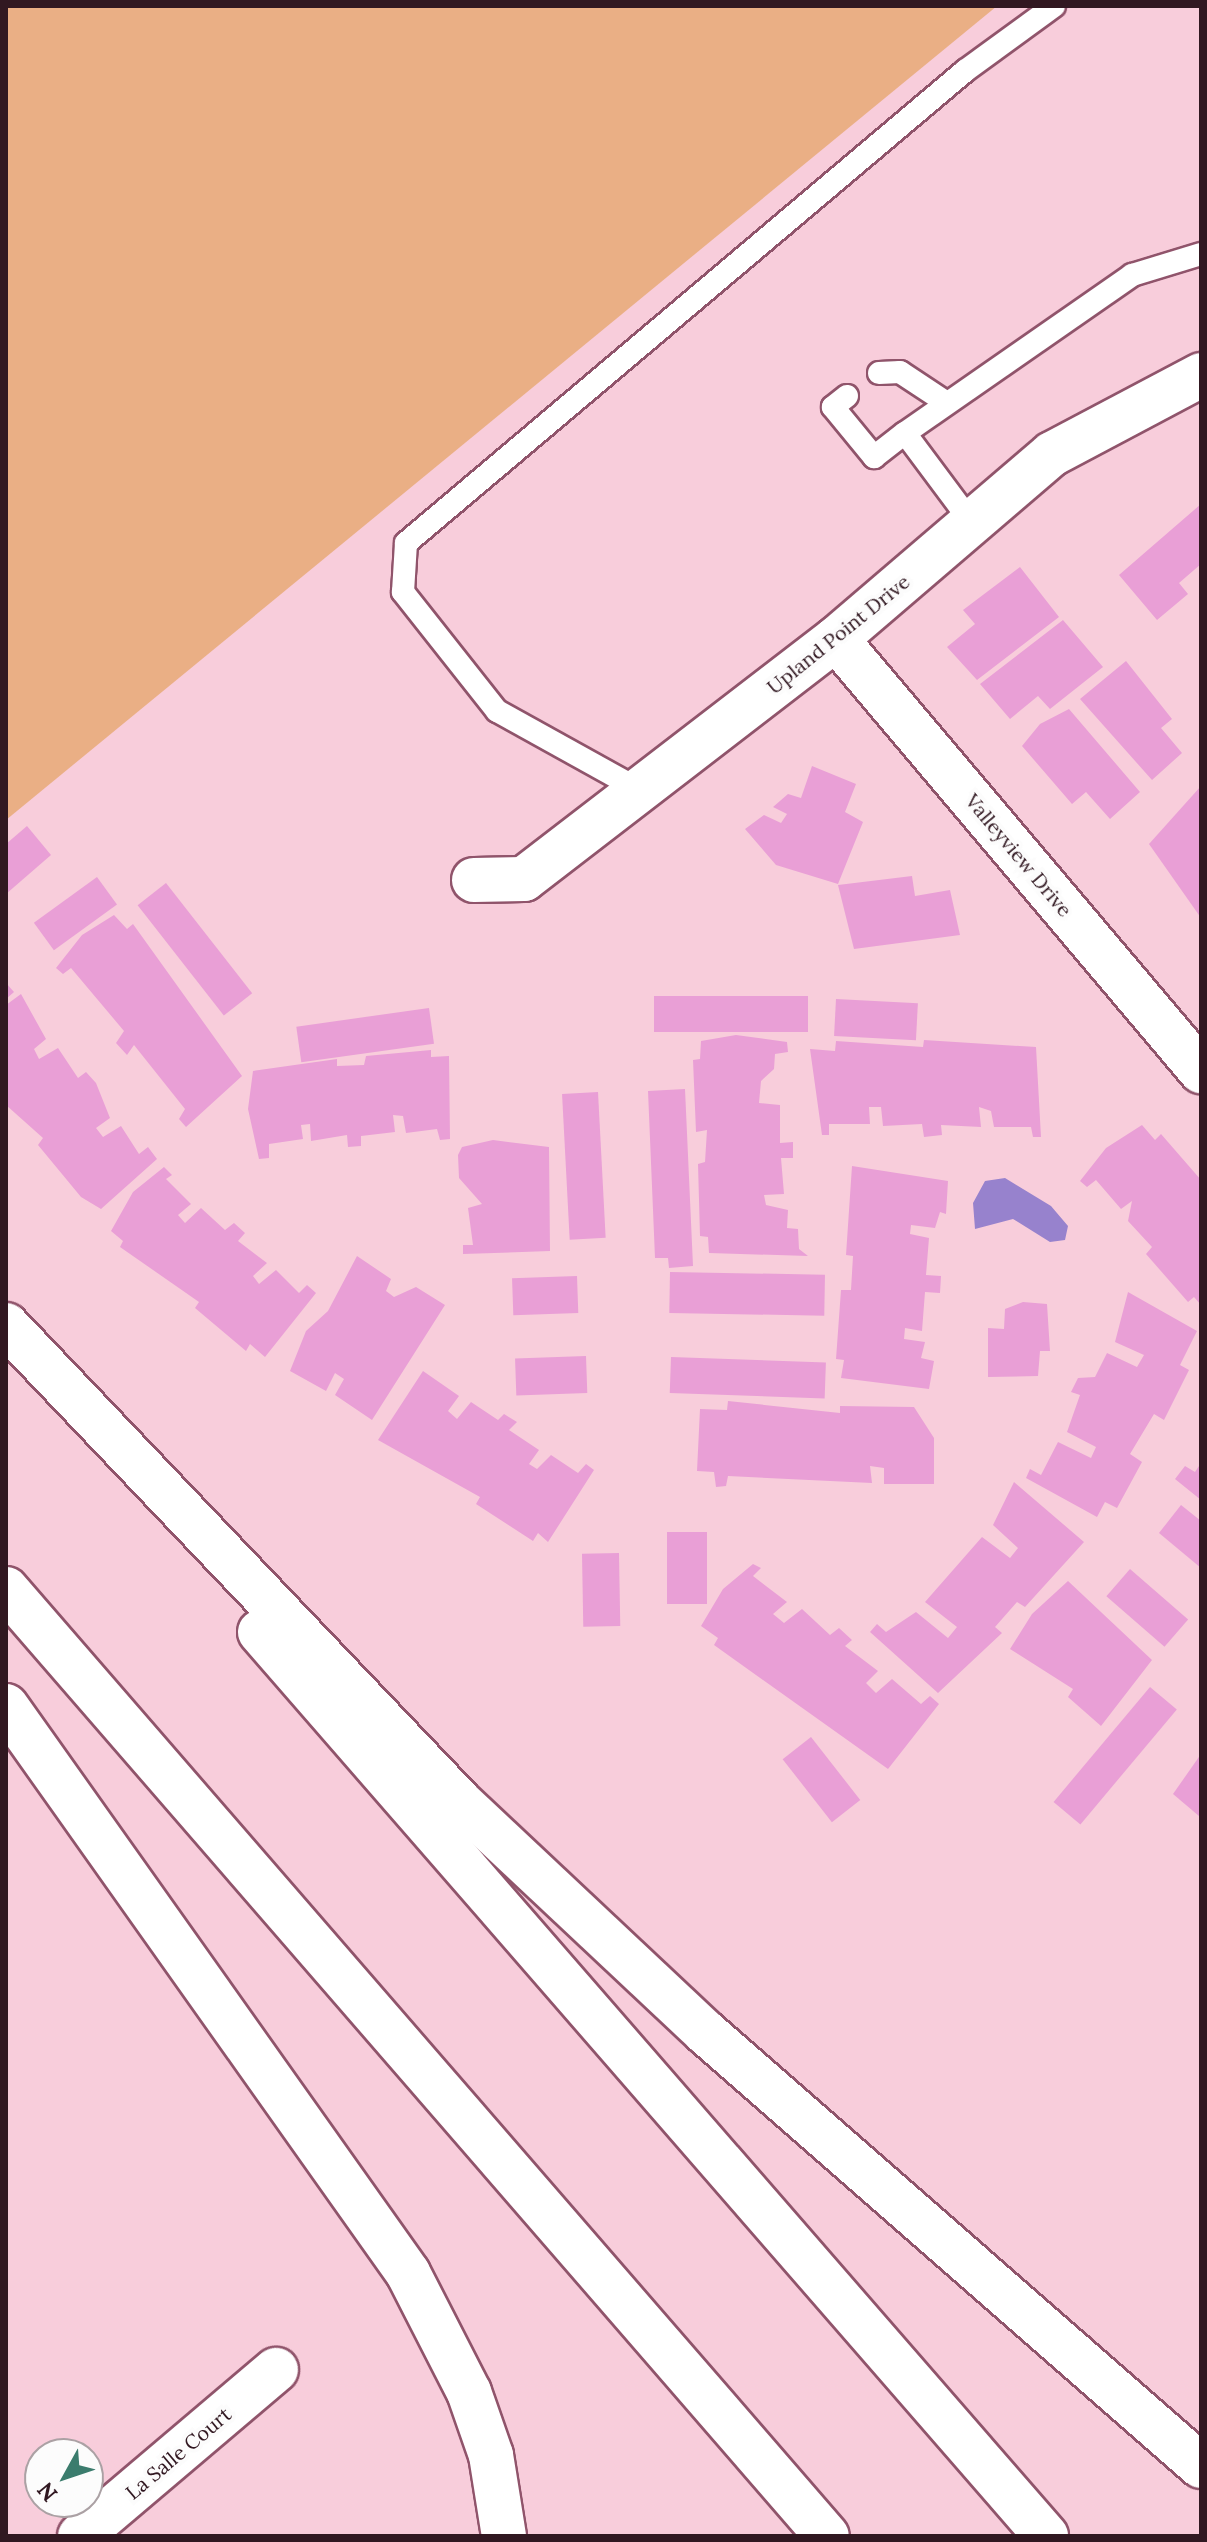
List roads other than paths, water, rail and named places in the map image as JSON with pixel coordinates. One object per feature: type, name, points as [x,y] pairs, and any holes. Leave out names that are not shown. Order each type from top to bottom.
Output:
[{"type":"main road","name":"Upland Point Drive","points":[[474,880],[524,879],[836,639],[1052,454],[1201,375]]},
{"type":"main road","name":"Valleyview Drive","points":[[836,639],[1201,1071]]},
{"type":"main road","points":[[6,1325],[459,1801],[705,2032],[1201,2466]]},
{"type":"main road","points":[[6,1340],[1046,2536]]},
{"type":"main road","points":[[6,1589],[827,2536]]},
{"type":"main road","points":[[6,1706],[408,2273],[469,2392],[491,2455],[504,2536]]},
{"type":"main road","name":"La Salle Court","points":[[80,2536],[276,2370]]},
{"type":"lane","points":[[638,789],[497,711],[403,592],[406,543],[965,71],[1054,6]]},
{"type":"lane","points":[[847,396],[833,407],[874,457],[1132,275],[1201,254]]},
{"type":"lane","points":[[879,373],[900,372],[947,403]]},
{"type":"lane","points":[[905,433],[972,523]]}]
